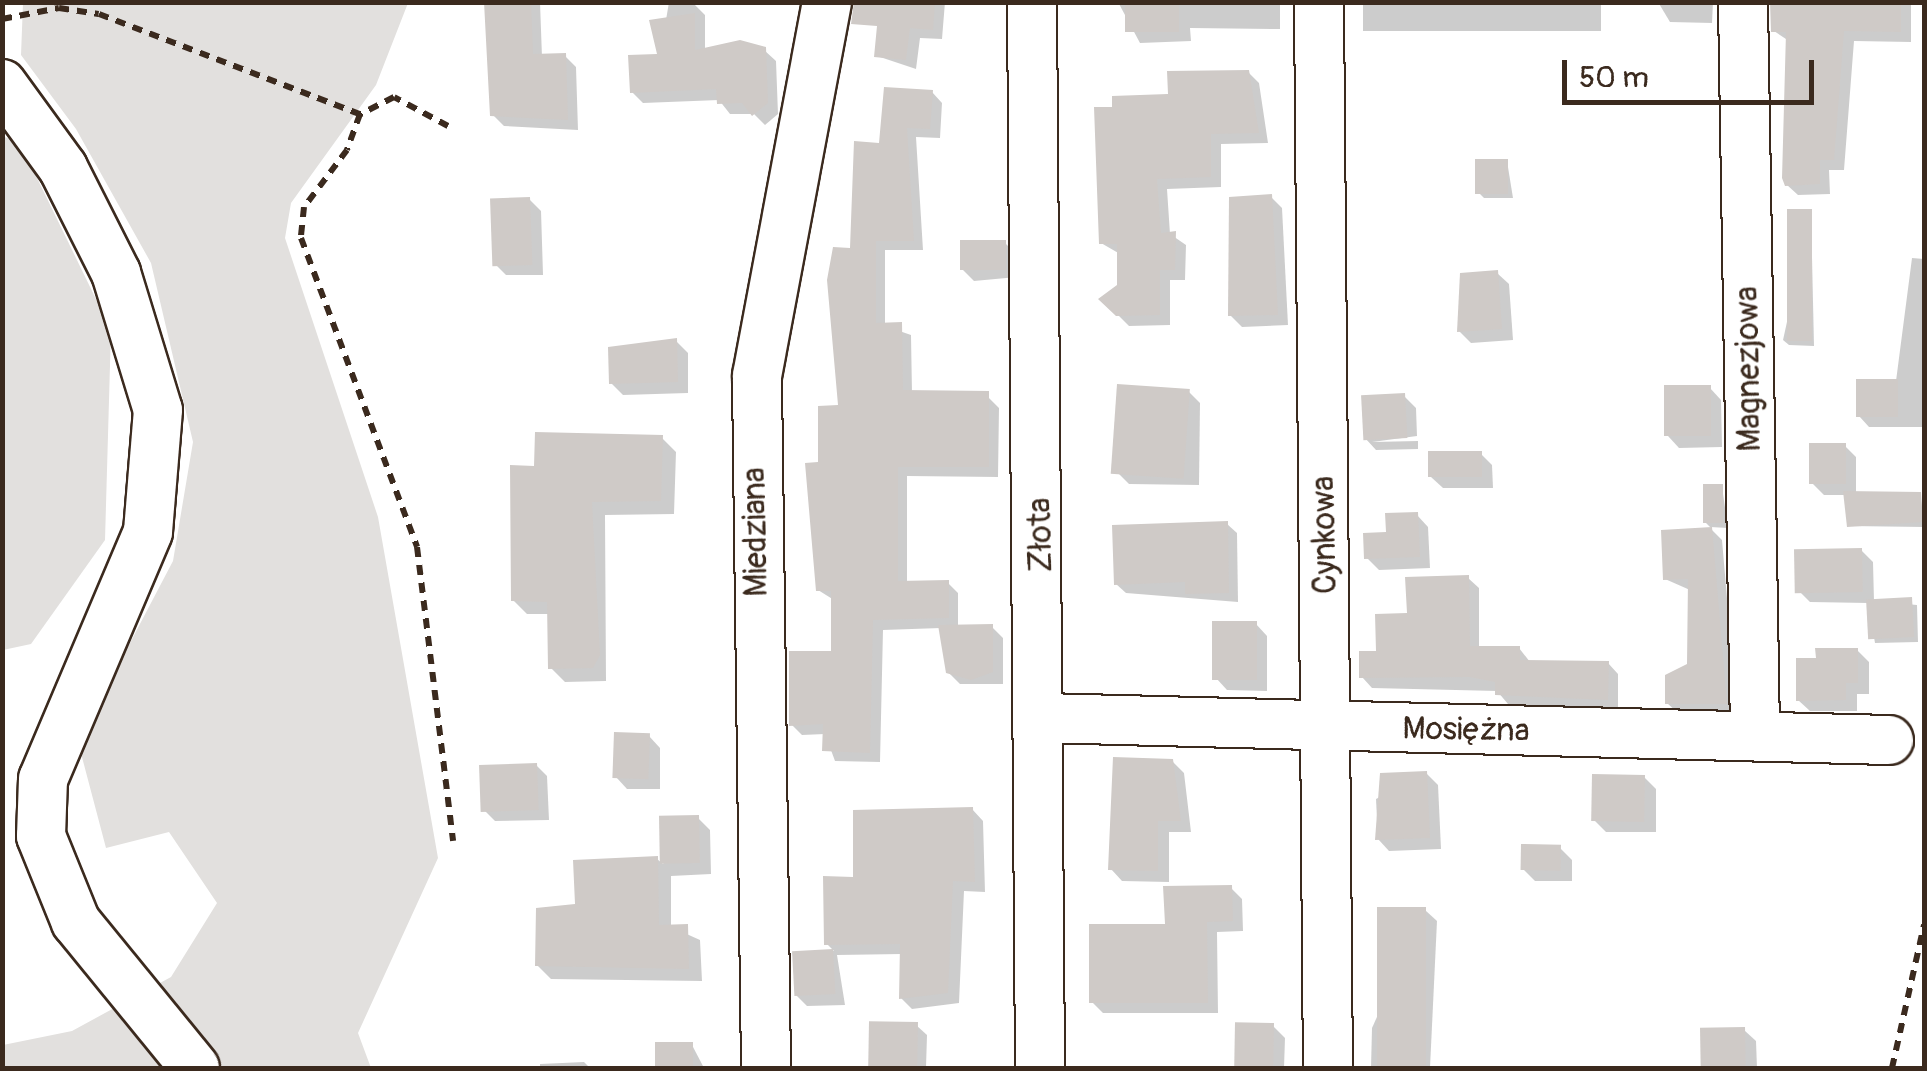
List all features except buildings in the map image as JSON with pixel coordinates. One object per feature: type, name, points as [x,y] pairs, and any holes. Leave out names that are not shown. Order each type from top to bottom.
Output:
[{"type":"street","name":"Miedziana","points":[[766,1068],[756,376],[827,2]]},
{"type":"street","name":"Złota","points":[[1032,2],[1043,718],[1040,1068]]},
{"type":"street","name":"Cynkowa","points":[[1319,2],[1328,1068]]},
{"type":"street","name":"Magnezjowa","points":[[1743,2],[1756,736]]},
{"type":"street","points":[[2,84],[63,168],[116,273],[158,410],[148,532],[22,837],[76,922],[195,1068]]},
{"type":"street","name":"Mosiężna","points":[[1043,718],[1889,740]]},
{"type":"path","points":[[2,19],[59,8],[99,14],[360,114]]},
{"type":"path","points":[[448,126],[394,97],[360,114],[347,150],[304,206],[302,238],[417,547],[453,840]]},
{"type":"path","points":[[1892,1068],[1924,925]]},
{"type":"shaded area","points":[[23,3],[408,3],[376,85],[291,203],[285,238],[378,517],[438,858],[358,1033],[371,1068],[3,1068],[3,1045],[72,1031],[171,977],[217,903],[169,832],[106,848],[78,742],[173,561],[193,442],[151,263],[76,129],[21,55]]},
{"type":"shaded area","points":[[2,136],[20,143],[111,330],[105,540],[31,644],[3,650]]}]
